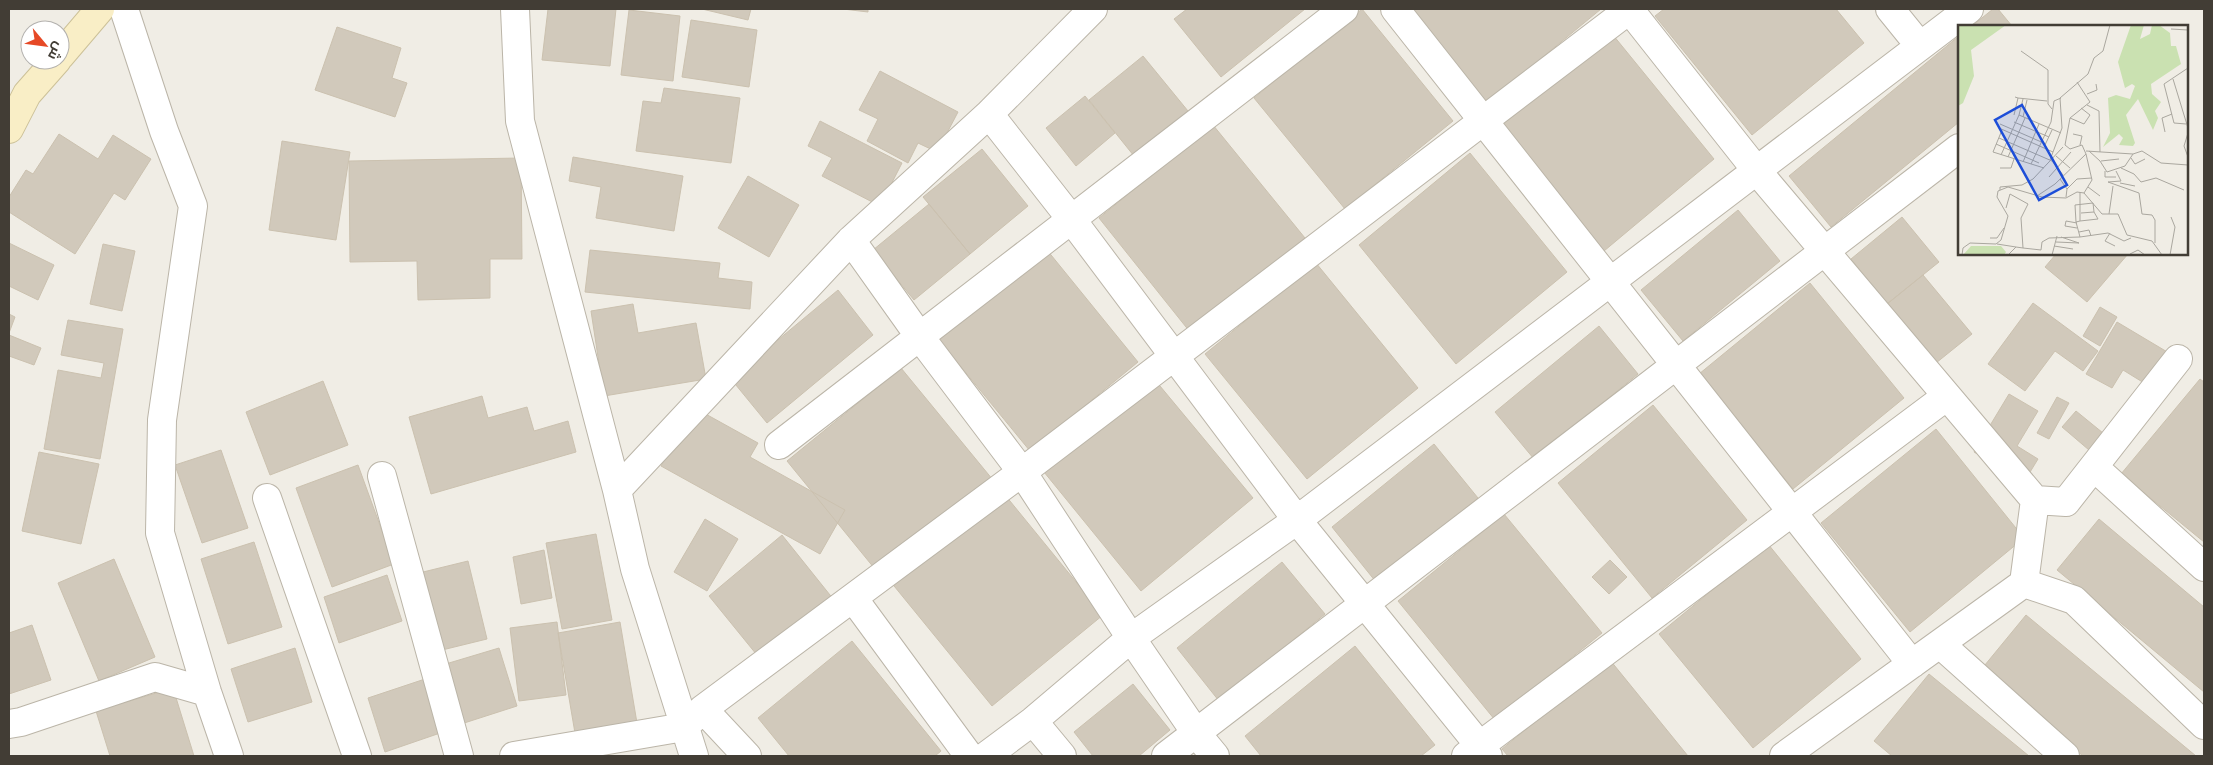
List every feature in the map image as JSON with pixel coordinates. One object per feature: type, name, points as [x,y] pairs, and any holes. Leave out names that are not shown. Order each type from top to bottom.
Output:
[{"type":"main road","points":[[70,44],[100,9]]},
{"type":"main road","points":[[9,129],[28,94],[48,70]]},
{"type":"street","points":[[124,9],[164,132],[193,206],[162,420],[160,534],[207,692],[229,756]]},
{"type":"street","points":[[515,9],[520,121],[617,490],[635,569],[693,718],[694,756]]},
{"type":"street","points":[[617,490],[851,240],[989,114],[1093,9]]},
{"type":"street","points":[[778,445],[1344,9]]},
{"type":"street","points":[[1395,9],[1612,281],[1912,664]]},
{"type":"street","points":[[514,756],[693,718],[1022,472],[1630,9],[1756,171],[2036,500],[2066,502],[2178,360]]},
{"type":"street","points":[[1890,9],[1920,46]]},
{"type":"street","points":[[986,756],[1033,721],[1131,638],[1297,520],[1970,9]]},
{"type":"street","points":[[989,114],[1072,220],[1297,520],[1365,604],[1478,753],[1792,512],[1947,396]]},
{"type":"street","points":[[1166,756],[1958,149]]},
{"type":"street","points":[[851,240],[920,337],[1022,472],[1131,638],[1196,733],[1215,756]]},
{"type":"street","points":[[2094,467],[2204,567]]},
{"type":"street","points":[[382,476],[459,756]]},
{"type":"street","points":[[267,498],[357,756]]},
{"type":"street","points":[[1784,756],[2024,583],[2036,500]]},
{"type":"street","points":[[2024,583],[2074,600],[2204,725]]},
{"type":"street","points":[[852,598],[969,756]]},
{"type":"street","points":[[1940,644],[2065,756]]},
{"type":"street","points":[[9,724],[21,722],[155,677],[207,692]]},
{"type":"street","points":[[693,718],[747,756]]},
{"type":"street","points":[[1033,721],[1062,756]]},
{"type":"building","points":[[548,9],[616,9],[610,66],[542,60]]},
{"type":"building","points":[[702,9],[751,9],[748,20]]},
{"type":"building","points":[[843,9],[868,9],[868,12]]},
{"type":"building","points":[[1187,9],[1305,9],[1221,77],[1174,19]]},
{"type":"building","points":[[1362,9],[1453,121],[1345,209],[1254,98]]},
{"type":"building","points":[[1411,9],[1601,9],[1487,103]]},
{"type":"building","points":[[1664,9],[1836,9],[1864,43],[1752,135],[1655,16]]},
{"type":"building","points":[[1993,9],[1998,9],[2011,25],[1973,25]]},
{"type":"building","points":[[629,10],[680,16],[673,81],[621,75]]},
{"type":"building","points":[[691,20],[757,30],[749,87],[682,77]]},
{"type":"building","points":[[337,27],[401,48],[392,78],[407,83],[395,117],[315,90]]},
{"type":"building","points":[[1613,35],[1714,159],[1604,251],[1502,125]]},
{"type":"building","points":[[1958,37],[1958,123],[1831,227],[1789,176]]},
{"type":"building","points":[[1143,56],[1188,111],[1134,156],[1089,100]]},
{"type":"building","points":[[880,71],[958,112],[937,152],[918,143],[908,163],[867,141],[878,119],[859,110]]},
{"type":"building","points":[[664,88],[740,98],[731,163],[636,151],[643,101],[661,103]]},
{"type":"building","points":[[1085,96],[1115,133],[1076,166],[1046,128]]},
{"type":"building","points":[[820,121],[902,163],[880,206],[822,176],[832,158],[808,146]]},
{"type":"building","points":[[1213,125],[1305,238],[1190,332],[1099,218]]},
{"type":"building","points":[[59,134],[98,159],[113,135],[151,159],[125,200],[114,193],[75,254],[9,212],[9,197],[26,170],[33,174]]},
{"type":"building","points":[[282,141],[350,152],[336,240],[269,230]]},
{"type":"building","points":[[982,149],[1028,206],[970,254],[923,197]]},
{"type":"building","points":[[1470,153],[1567,272],[1456,364],[1359,245]]},
{"type":"building","points":[[573,157],[683,176],[674,231],[596,218],[601,187],[569,181]]},
{"type":"building","points":[[521,158],[522,259],[490,259],[490,298],[418,300],[417,261],[350,262],[349,161]]},
{"type":"building","points":[[748,176],[799,205],[769,257],[718,228]]},
{"type":"building","points":[[929,204],[970,254],[914,300],[873,250]]},
{"type":"building","points":[[1738,210],[1780,261],[1683,341],[1641,290]]},
{"type":"building","points":[[1902,217],[1939,262],[1887,304],[1851,259]]},
{"type":"building","points":[[9,243],[54,265],[38,300],[9,286]]},
{"type":"building","points":[[103,244],[135,251],[122,311],[90,304]]},
{"type":"building","points":[[590,250],[720,263],[718,278],[752,282],[750,309],[585,292]]},
{"type":"building","points":[[1047,250],[1138,362],[1030,451],[939,340]]},
{"type":"building","points":[[2055,255],[2127,255],[2087,302],[2045,267]]},
{"type":"building","points":[[1316,263],[1418,388],[1307,479],[1205,354]]},
{"type":"building","points":[[1923,275],[1972,334],[1936,363],[1887,304]]},
{"type":"building","points":[[1810,283],[1904,398],[1793,489],[1699,374]]},
{"type":"building","points":[[838,290],[873,335],[767,423],[731,379]]},
{"type":"building","points":[[2033,303],[2098,351],[2083,371],[2055,351],[2025,391],[1988,364]]},
{"type":"building","points":[[633,304],[638,333],[696,323],[706,379],[604,396],[591,311]]},
{"type":"building","points":[[2100,307],[2117,317],[2100,346],[2083,336]]},
{"type":"building","points":[[9,314],[15,317],[9,333]]},
{"type":"building","points":[[68,320],[123,329],[100,459],[44,449],[58,370],[101,378],[104,363],[61,355]]},
{"type":"building","points":[[2117,322],[2169,353],[2149,386],[2123,370],[2112,388],[2086,374]]},
{"type":"building","points":[[1599,326],[1638,374],[1534,459],[1495,412]]},
{"type":"building","points":[[9,335],[41,348],[34,365],[9,356]]},
{"type":"building","points":[[901,368],[993,480],[879,574],[787,461]]},
{"type":"building","points":[[2200,379],[2204,382],[2204,542],[2121,474]]},
{"type":"building","points":[[1155,380],[1253,498],[1141,591],[1044,472]]},
{"type":"building","points":[[323,381],[348,445],[270,475],[246,412]]},
{"type":"building","points":[[2009,394],[2038,411],[2017,446],[2038,459],[2024,482],[1974,452]]},
{"type":"building","points":[[482,396],[488,418],[527,407],[534,431],[568,421],[576,452],[431,494],[409,417]]},
{"type":"building","points":[[2057,397],[2069,403],[2049,439],[2037,433]]},
{"type":"building","points":[[1653,405],[1747,520],[1652,598],[1558,483]]},
{"type":"building","points":[[693,407],[758,443],[750,457],[845,510],[820,554],[661,466]]},
{"type":"building","points":[[2076,411],[2103,433],[2089,450],[2062,427]]},
{"type":"building","points":[[1936,429],[2024,538],[1910,632],[1821,523]]},
{"type":"building","points":[[1434,444],[1478,498],[1376,582],[1332,527]]},
{"type":"building","points":[[221,450],[248,528],[202,543],[175,465]]},
{"type":"building","points":[[39,452],[99,464],[81,544],[22,531]]},
{"type":"building","points":[[358,465],[394,564],[332,587],[296,488]]},
{"type":"building","points":[[1001,490],[1103,615],[992,706],[890,581]]},
{"type":"building","points":[[1504,514],[1602,633],[1495,720],[1398,601]]},
{"type":"building","points":[[705,519],[738,539],[707,591],[674,572]]},
{"type":"building","points":[[2099,519],[2204,607],[2204,692],[2057,570]]},
{"type":"building","points":[[596,534],[612,620],[562,629],[546,543]]},
{"type":"building","points":[[782,535],[834,600],[761,660],[709,596]]},
{"type":"building","points":[[254,542],[282,627],[228,644],[201,559]]},
{"type":"building","points":[[1768,544],[1861,659],[1753,748],[1659,634]]},
{"type":"building","points":[[544,550],[552,598],[521,604],[513,557]]},
{"type":"building","points":[[114,559],[155,657],[99,681],[58,583]]},
{"type":"building","points":[[1610,560],[1627,577],[1609,594],[1592,577]]},
{"type":"building","points":[[468,561],[487,639],[438,651],[419,573]]},
{"type":"building","points":[[1282,562],[1325,614],[1219,701],[1177,648]]},
{"type":"building","points":[[387,575],[402,621],[339,643],[324,597]]},
{"type":"building","points":[[2026,615],[2196,756],[2083,756],[1980,671]]},
{"type":"building","points":[[557,622],[566,695],[519,701],[510,628]]},
{"type":"building","points":[[620,622],[638,729],[576,739],[558,633]]},
{"type":"building","points":[[32,625],[51,680],[9,694],[9,633]]},
{"type":"building","points":[[852,641],[941,751],[935,756],[789,756],[758,718]]},
{"type":"building","points":[[1355,646],[1435,745],[1421,756],[1261,756],[1245,736]]},
{"type":"building","points":[[295,648],[312,702],[248,722],[231,669]]},
{"type":"building","points":[[499,648],[517,706],[458,725],[439,666]]},
{"type":"building","points":[[1610,660],[1688,756],[1508,756],[1502,749]]},
{"type":"building","points":[[1929,674],[2029,756],[1892,756],[1874,741]]},
{"type":"building","points":[[428,678],[446,731],[385,752],[368,698]]},
{"type":"building","points":[[1133,684],[1170,730],[1139,756],[1093,756],[1074,732]]},
{"type":"building","points":[[173,688],[194,756],[110,756],[96,711]]}]
